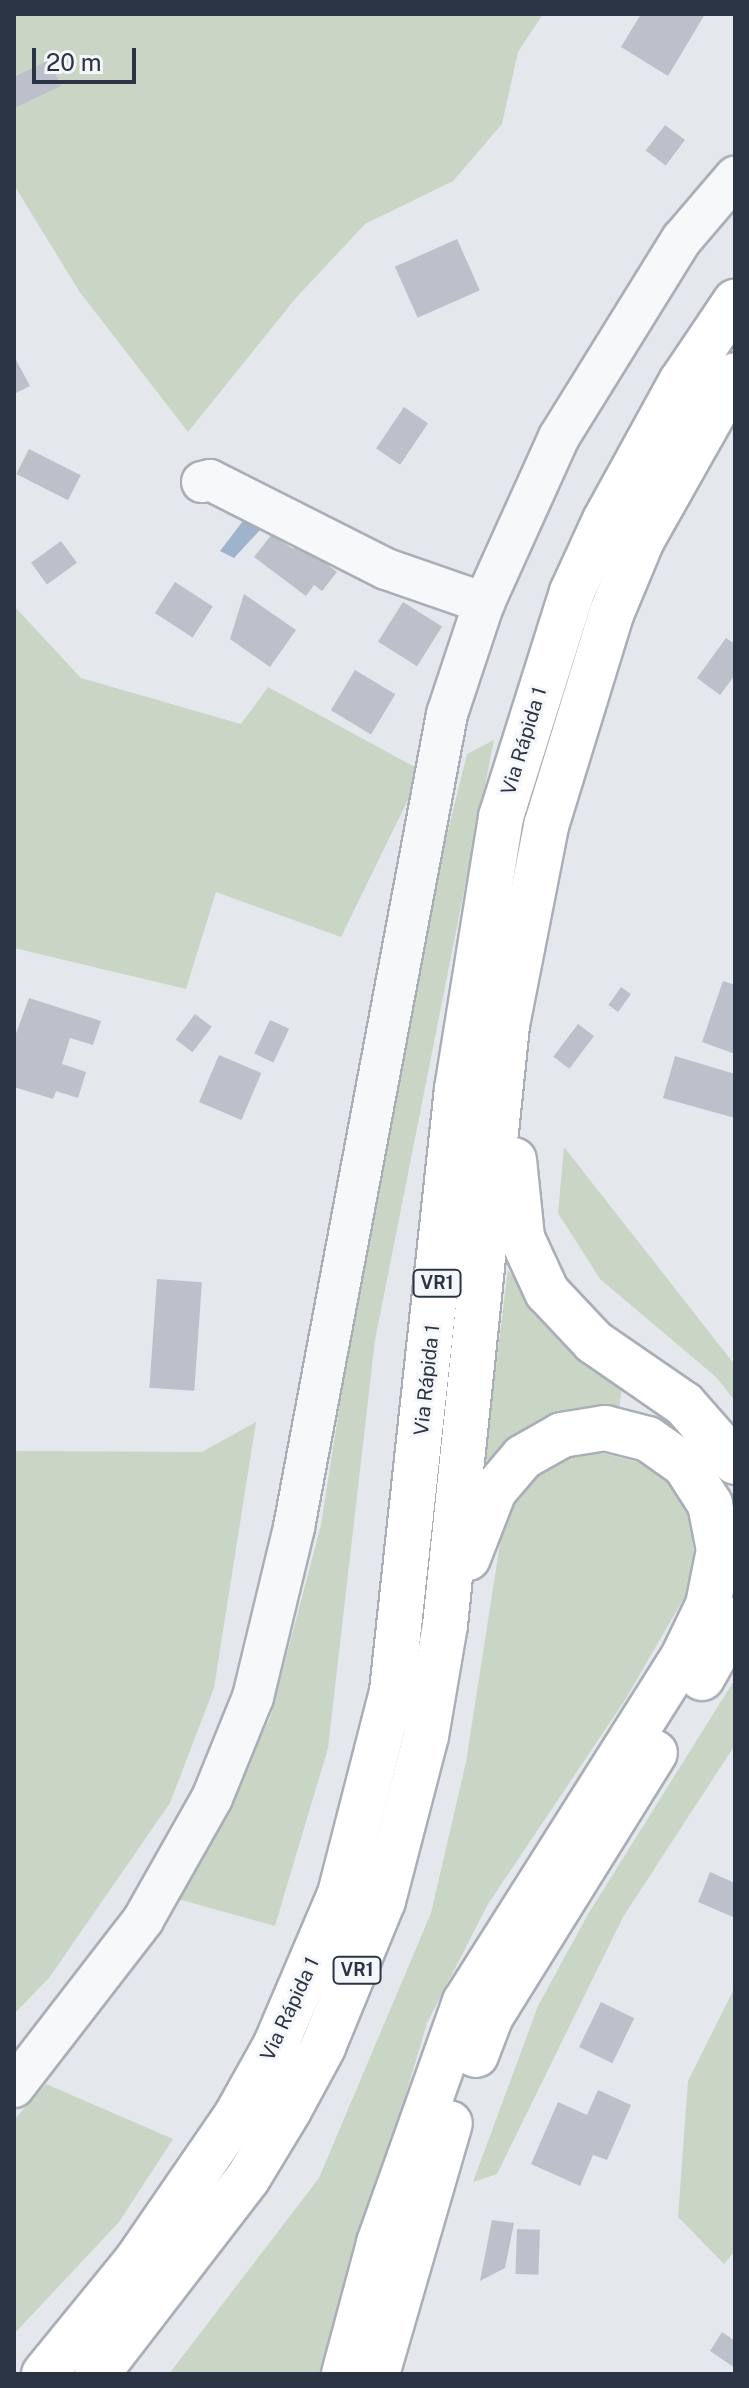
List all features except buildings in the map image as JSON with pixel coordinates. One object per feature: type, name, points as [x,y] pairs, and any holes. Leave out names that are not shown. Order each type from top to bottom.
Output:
[{"type":"highway","name":"Via Rápida 1","points":[[44,2374],[146,2248],[236,2116],[276,2044],[340,1894],[392,1691],[457,1089],[501,817],[521,741],[598,534],[681,382],[735,302]]},
{"type":"highway","name":"VR1","points":[[97,2374],[248,2178],[323,2047],[383,1901],[426,1736],[445,1625],[507,1025],[546,826],[589,672],[642,540],[735,375]]},
{"type":"highway","points":[[507,1025],[516,1213],[531,1262],[568,1319],[684,1404],[735,1462]]},
{"type":"highway","points":[[344,2374],[379,2243],[465,2002],[684,1655],[708,1605],[719,1550],[710,1504],[685,1465],[648,1439],[605,1428],[542,1444],[494,1491],[445,1625]]},
{"type":"highway","points":[[377,2374],[446,2133],[491,2016],[735,1620]]},
{"type":"street","points":[[14,2087],[143,1920],[212,1798],[253,1697],[294,1527],[447,714],[484,603],[559,437],[682,239],[735,177]]},
{"type":"street","points":[[202,482],[210,480],[386,569],[484,603]]},
{"type":"green space","points":[[14,14],[543,14],[518,52],[502,124],[453,181],[365,224],[295,299],[188,432],[79,291],[14,185]]},
{"type":"green space","points":[[14,606],[81,678],[241,724],[268,687],[422,771],[341,937],[216,892],[186,989],[14,948]]},
{"type":"green space","points":[[494,740],[375,1340],[328,1748],[275,1926],[178,1899],[270,1718],[321,1525],[398,1033],[467,754]]},
{"type":"green space","points":[[564,1147],[735,1365],[735,1401],[716,1377],[600,1279],[558,1213]]},
{"type":"green space","points":[[508,1270],[557,1336],[622,1387],[619,1409],[545,1418],[484,1462]]},
{"type":"green space","points":[[256,1422],[214,1688],[170,1803],[49,1978],[14,2014],[14,1451],[202,1452]]},
{"type":"green space","points":[[586,1449],[649,1465],[689,1503],[696,1577],[625,1700],[488,1904],[427,2023],[323,2374],[169,2374],[319,2178],[431,1913],[466,1762],[503,1524],[526,1475]]},
{"type":"green space","points":[[735,1679],[735,1745],[623,1917],[497,2174],[473,2182],[538,2006],[587,1916]]},
{"type":"green space","points":[[735,1987],[735,2251],[724,2264],[678,2217],[688,2081]]},
{"type":"green space","points":[[46,2084],[173,2139],[119,2222],[14,2334],[14,2120]]},
{"type":"water","points":[[246,517],[260,530],[234,558],[220,551]]}]
